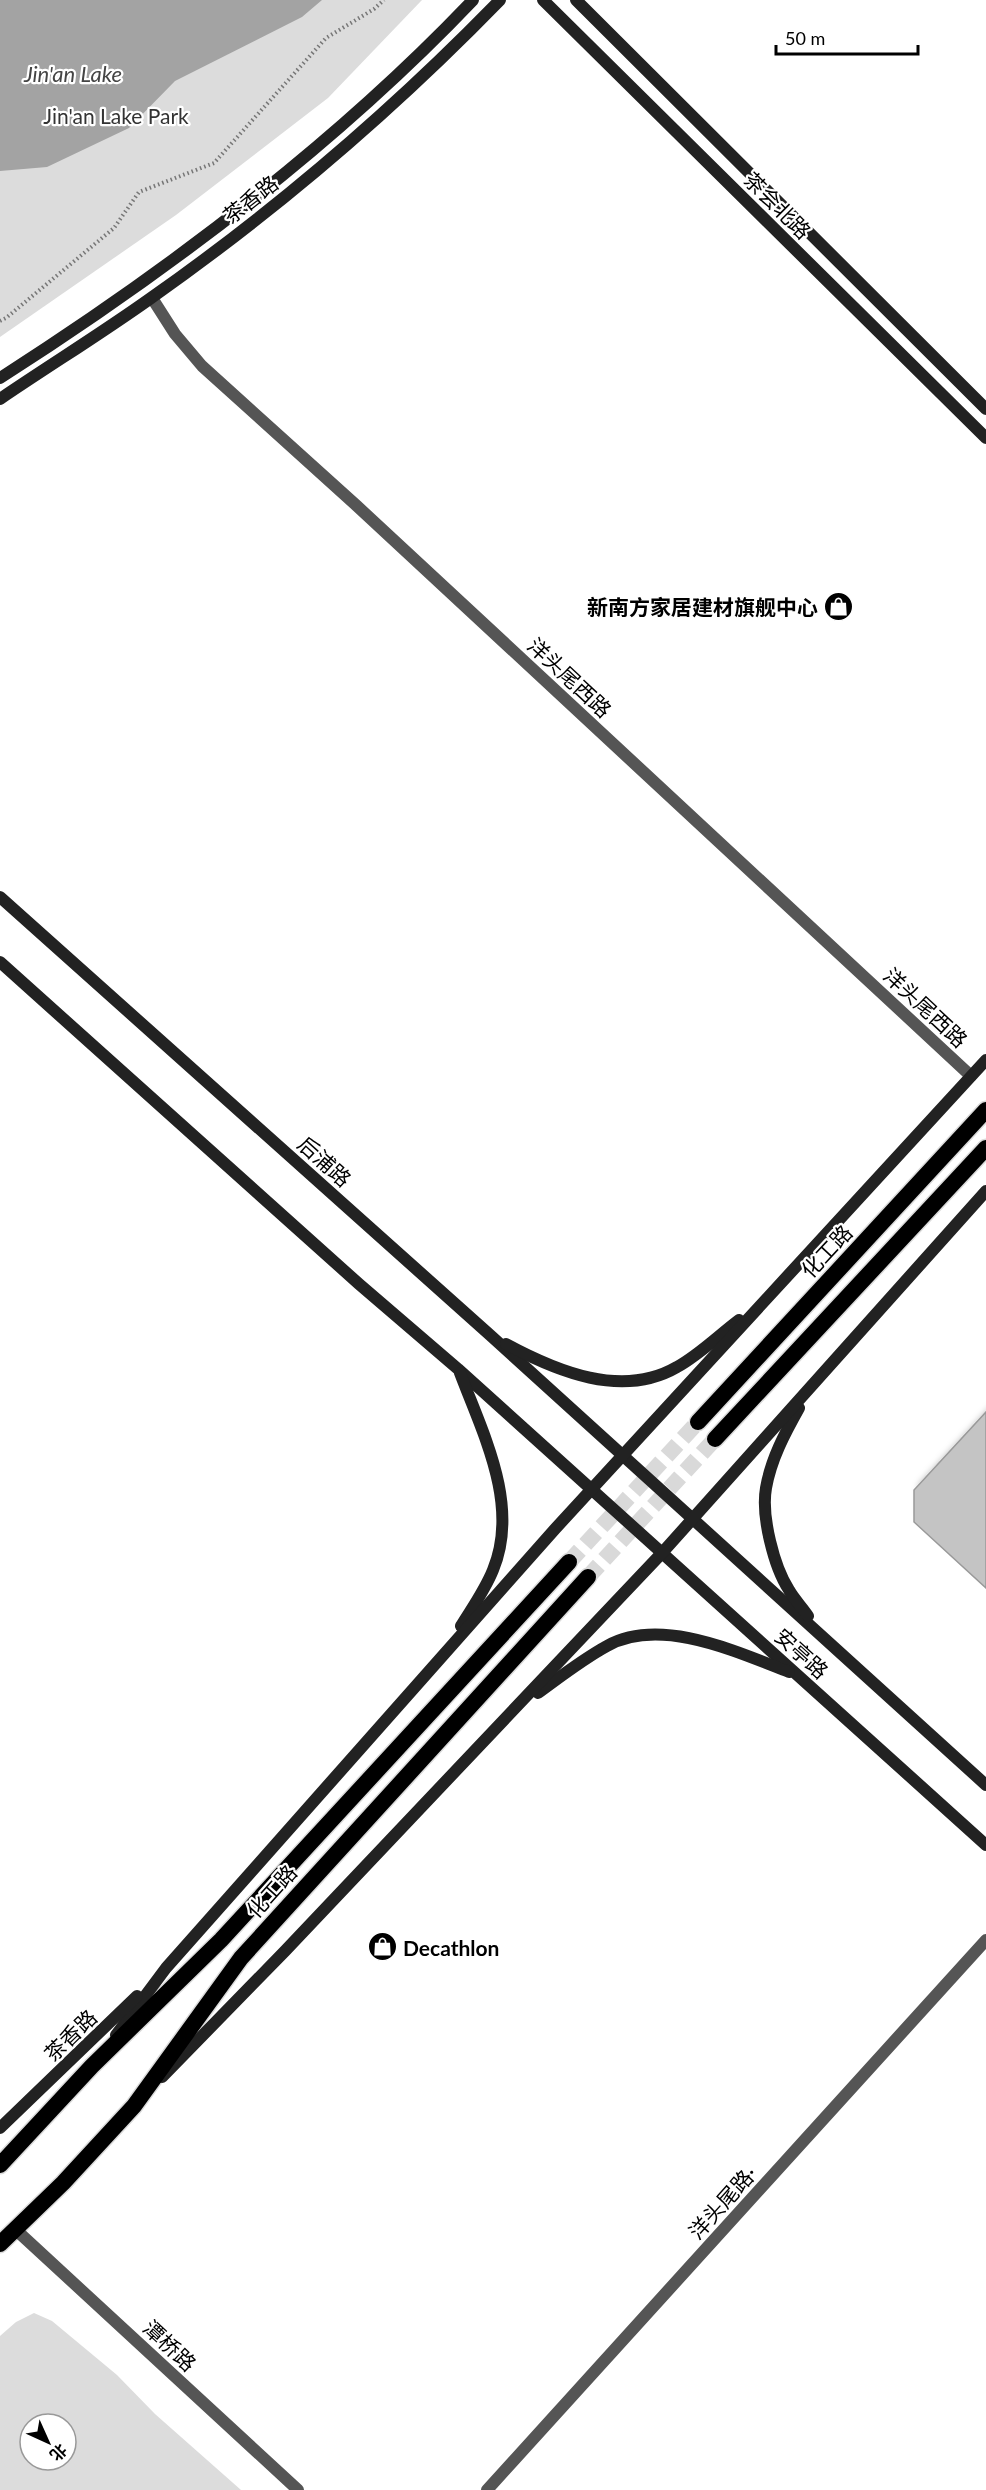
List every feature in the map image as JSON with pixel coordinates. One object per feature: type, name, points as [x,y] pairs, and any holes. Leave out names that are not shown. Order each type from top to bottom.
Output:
[{"type":"highway","name":"化工路","points":[[698,1422],[986,1110]]},
{"type":"highway","points":[[715,1438],[986,1148]]},
{"type":"highway","name":"化工路","points":[[0,2165],[92,2066],[221,1940],[569,1562]]},
{"type":"highway","name":"化工路","points":[[0,2244],[63,2183],[134,2106],[241,1958],[588,1577]]},
{"type":"main road","name":"茶香路","points":[[0,378],[89,320],[243,206],[362,106],[428,45],[472,0]]},
{"type":"main road","name":"茶香路","points":[[0,399],[152,298],[237,234],[376,120],[500,0]]},
{"type":"main road","name":"茶会北路","points":[[543,0],[986,438]]},
{"type":"main road","name":"茶会北路","points":[[576,0],[986,409]]},
{"type":"main road","name":"后浦路","points":[[0,897],[622,1455]]},
{"type":"main road","points":[[0,962],[591,1489]]},
{"type":"main road","points":[[92,2066],[166,1968],[591,1489],[986,1060]]},
{"type":"main road","points":[[134,2106],[285,1951],[662,1553],[986,1191]]},
{"type":"main road","points":[[490,1335],[541,1363],[598,1380],[626,1382],[651,1377],[676,1368],[764,1301]]},
{"type":"main road","points":[[448,1650],[493,1571],[502,1541],[504,1509],[486,1443],[458,1369]]},
{"type":"main road","points":[[807,1392],[777,1449],[765,1490],[768,1528],[777,1562],[788,1589],[827,1641]]},
{"type":"main road","name":"安亭路","points":[[622,1455],[986,1785]]},
{"type":"main road","name":"安亭路","points":[[591,1489],[986,1845]]},
{"type":"main road","points":[[517,1707],[608,1645],[639,1635],[666,1635],[697,1640],[797,1674]]},
{"type":"main road","name":"茶香路","points":[[0,2128],[166,1968]]},
{"type":"street","name":"洋头尾西路","points":[[152,298],[168,325],[202,366],[357,506],[971,1076]]},
{"type":"street","name":"洋头尾路·","points":[[487,2490],[986,1940]]},
{"type":"street","name":"潭桥路","points":[[15,2229],[298,2490]]},
{"type":"path","points":[[0,321],[114,228],[139,192],[214,163],[326,38],[375,9],[384,0]]},
{"type":"green space","name":"Jin'an Lake Park","points":[[0,0],[422,0],[328,98],[176,215],[0,337]]},
{"type":"green space","points":[[34,2313],[52,2321],[117,2375],[155,2414],[241,2490],[0,2490],[0,2336],[16,2322]]},
{"type":"water","name":"Jin'an Lake","points":[[0,0],[322,0],[302,17],[175,81],[129,128],[47,167],[0,171]]},
{"type":"building","points":[[986,1412],[986,1588],[914,1522],[914,1490]]},
{"type":"tunnel","points":[[569,1562],[698,1422]]},
{"type":"tunnel","points":[[588,1577],[715,1439]]},
{"type":"place","name":"新南方家居建材旗舰中心","points":[[839,606]]},
{"type":"place","name":"Decathlon","points":[[382,1947]]}]
